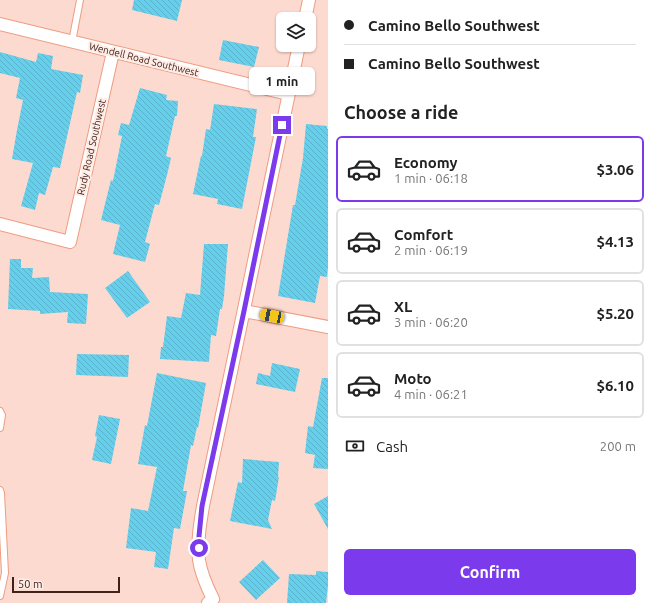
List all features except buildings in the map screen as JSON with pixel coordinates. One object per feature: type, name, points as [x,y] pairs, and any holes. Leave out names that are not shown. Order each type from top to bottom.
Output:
[{"type":"street","points":[[306,12],[309,0]]},
{"type":"street","name":"Wendell Road Southwest","points":[[0,24],[288,94]]},
{"type":"street","name":"Rudy Road Southwest","points":[[0,224],[70,242],[113,52]]},
{"type":"street","points":[[213,602],[199,561],[199,536],[202,506],[297,52]]},
{"type":"street","points":[[244,311],[328,327]]},
{"type":"lane","points":[[72,42],[80,0]]},
{"type":"lane","points":[[0,411],[2,415],[0,428]]},
{"type":"lane","points":[[0,490],[6,573],[0,596]]},
{"type":"route","points":[[199,548],[202,506],[282,125]]}]
